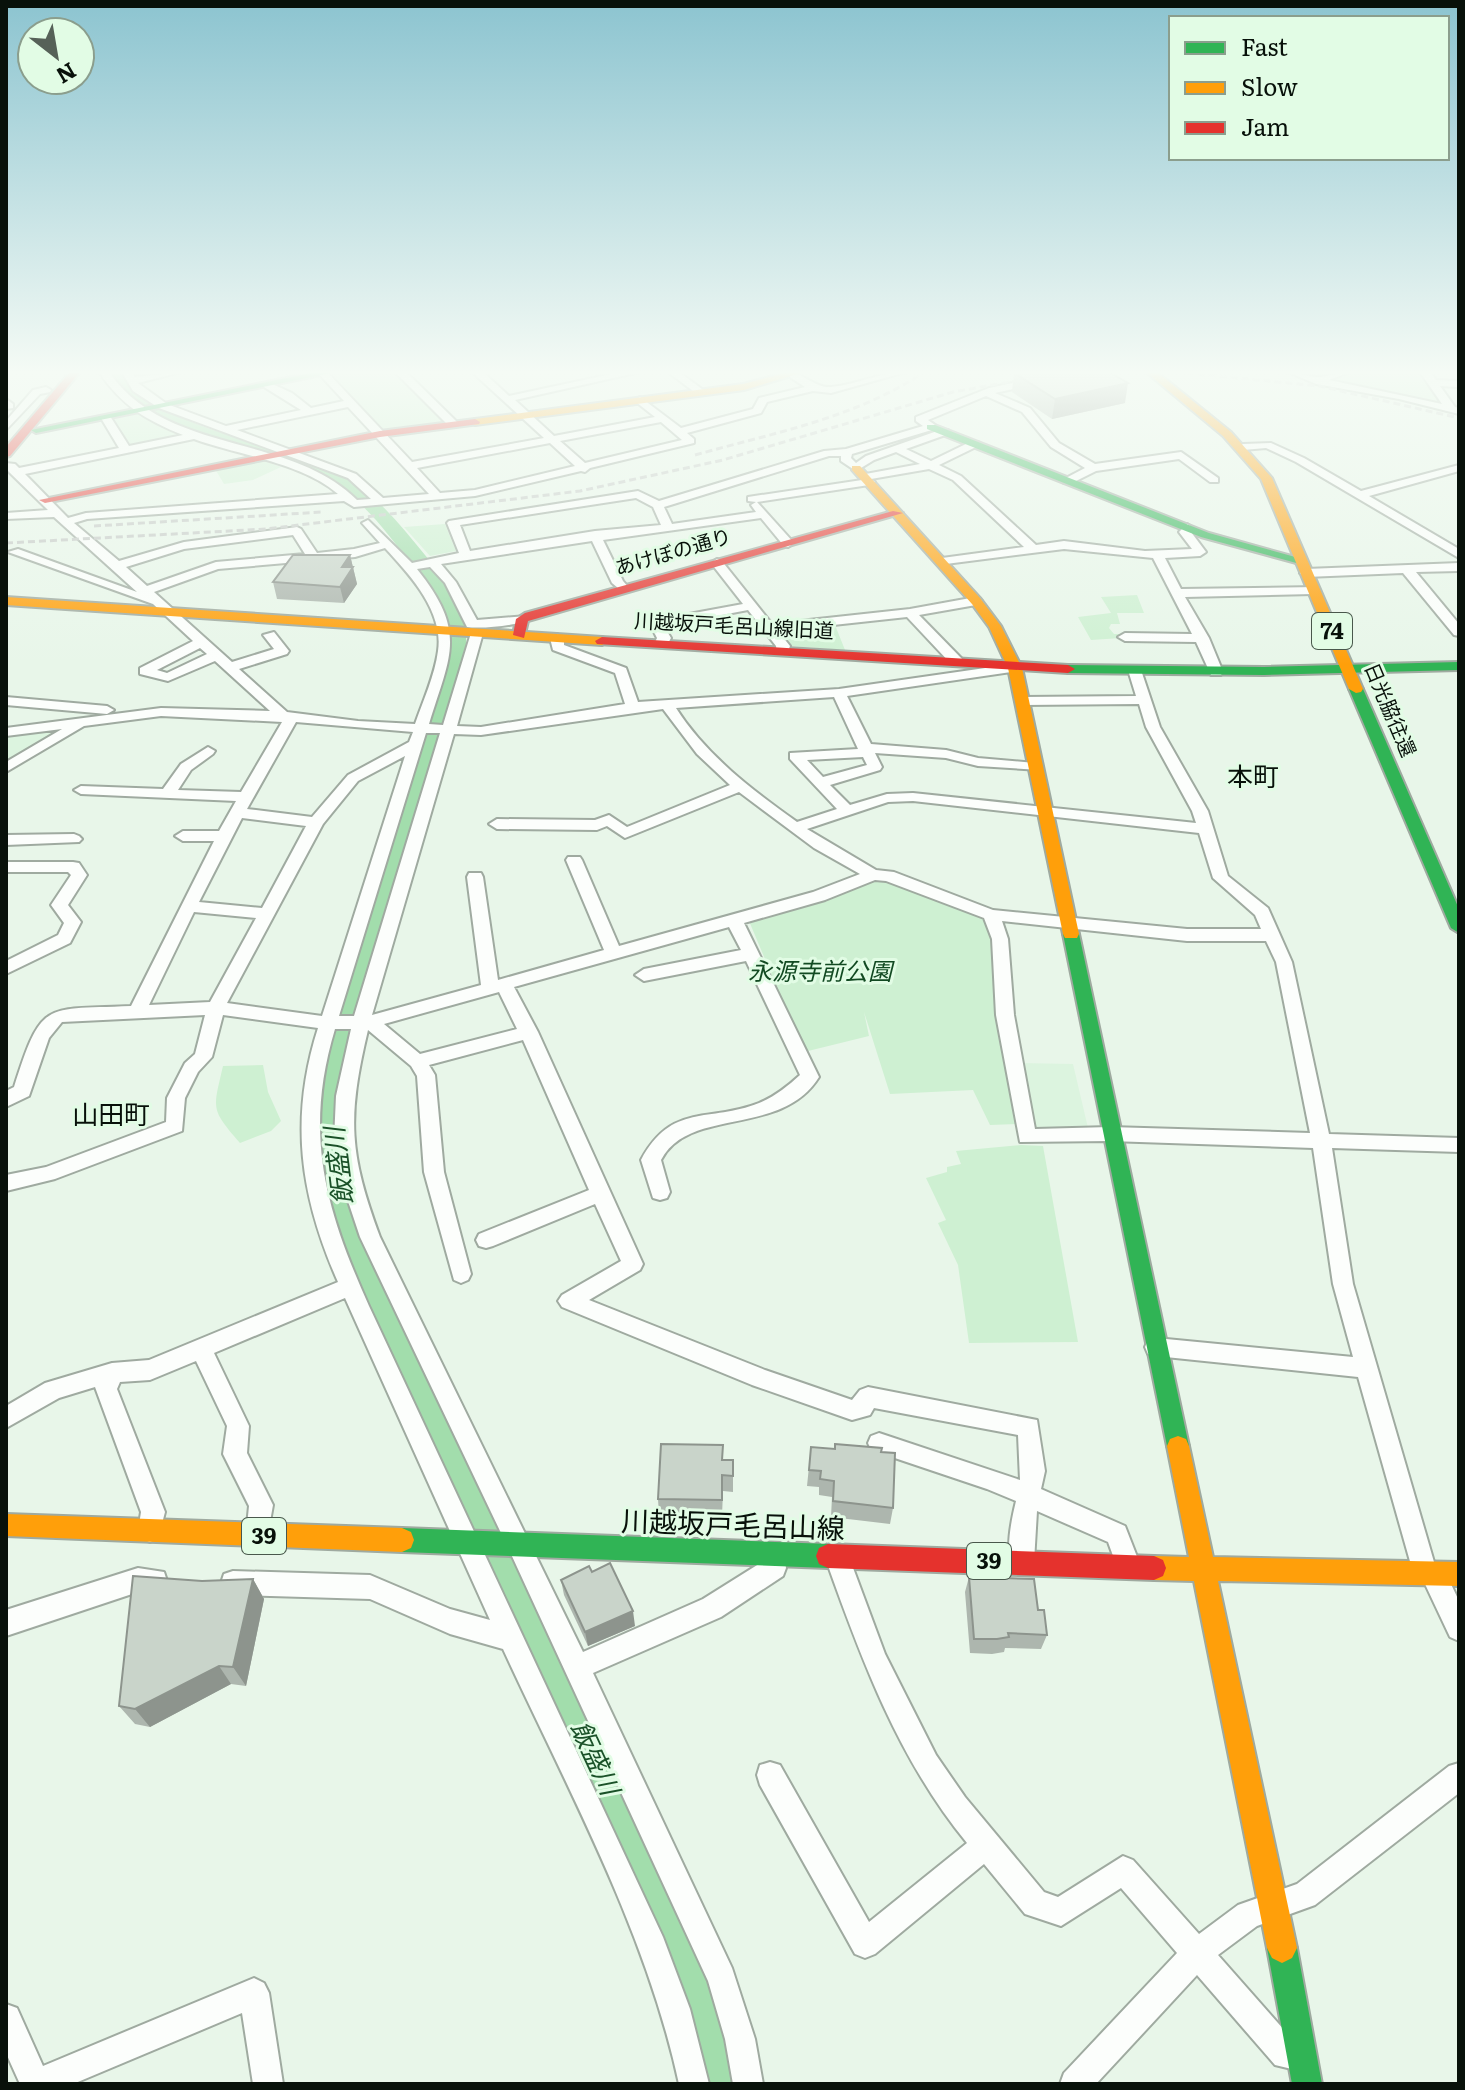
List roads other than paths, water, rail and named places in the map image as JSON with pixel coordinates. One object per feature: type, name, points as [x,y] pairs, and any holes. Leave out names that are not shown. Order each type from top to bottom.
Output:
[{"type":"main road","points":[[56,511],[217,470]]},
{"type":"main road","points":[[859,470],[976,601],[995,626],[1015,668],[1274,1907],[1305,2070]]},
{"type":"main road","points":[[1039,470],[1306,574]]},
{"type":"main road","name":"日光脇往還","points":[[1258,470],[1275,495],[1459,928]]},
{"type":"main road","name":"あけぼの通り","points":[[520,627],[624,589],[897,513]]},
{"type":"main road","name":"川越坂戸毛呂山線旧道","points":[[6,601],[160,607],[473,632],[520,627],[557,638],[782,651],[964,668],[1350,672],[1459,666]]},
{"type":"main road","name":"川越坂戸毛呂山線","points":[[6,1525],[1129,1567],[1459,1574]]},
{"type":"street","points":[[15,470],[160,607],[289,721],[224,836],[137,1012]]},
{"type":"street","points":[[304,470],[326,480],[352,500]]},
{"type":"street","points":[[328,470],[352,476],[378,502]]},
{"type":"street","points":[[413,470],[438,497]]},
{"type":"street","points":[[6,516],[56,511],[86,516],[352,500],[378,502],[475,493],[583,470]]},
{"type":"street","points":[[658,505],[777,470]]},
{"type":"street","points":[[752,499],[866,470]]},
{"type":"street","points":[[940,470],[957,478],[1034,550]]},
{"type":"street","points":[[1068,481],[1090,470]]},
{"type":"street","points":[[1200,470],[1214,480]]},
{"type":"street","points":[[1313,470],[1459,554]]},
{"type":"street","points":[[1360,495],[1453,470]]},
{"type":"street","points":[[736,483],[788,543]]},
{"type":"street","points":[[466,555],[453,523],[638,494],[658,505],[668,529]]},
{"type":"street","points":[[408,567],[595,535],[668,529],[764,514]]},
{"type":"street","points":[[368,523],[428,592],[446,642],[421,735],[329,1023],[312,1091],[309,1139],[324,1220],[465,1543],[648,1933],[675,2007],[694,2084]]},
{"type":"street","points":[[942,562],[1072,545],[1157,554],[1200,552],[1185,532],[1187,528]]},
{"type":"street","points":[[118,566],[142,555],[198,540],[297,531],[313,557]]},
{"type":"street","points":[[595,535],[618,583],[624,589]]},
{"type":"street","points":[[143,591],[216,566],[355,553],[388,544]]},
{"type":"street","points":[[14,552],[160,607]]},
{"type":"street","points":[[1157,554],[1175,593],[1202,638],[1216,672]]},
{"type":"street","points":[[431,562],[450,582],[472,624],[482,625],[509,618],[520,627]]},
{"type":"street","points":[[717,563],[783,646],[782,651]]},
{"type":"street","points":[[1175,593],[1306,574],[1459,567]]},
{"type":"street","points":[[1408,571],[1459,632]]},
{"type":"street","points":[[769,628],[910,613],[976,601]]},
{"type":"street","points":[[661,644],[664,638],[656,624],[751,606]]},
{"type":"street","points":[[910,613],[964,668]]},
{"type":"street","points":[[473,632],[448,732],[347,1083],[344,1139],[354,1191],[386,1270],[520,1546],[722,1978],[740,2039],[748,2084]]},
{"type":"street","points":[[231,667],[282,651],[269,635]]},
{"type":"street","points":[[1125,637],[1202,638]]},
{"type":"street","points":[[557,638],[558,647],[621,671],[633,707]]},
{"type":"street","points":[[201,642],[156,662],[145,671],[168,677],[216,655]]},
{"type":"street","points":[[6,732],[161,712],[285,716],[421,735],[481,731],[666,703],[839,693],[964,668]]},
{"type":"street","points":[[1135,670],[1153,727],[1200,811],[1221,878],[1262,912],[1284,962],[1321,1140],[1343,1284],[1429,1572],[1459,1628]]},
{"type":"street","points":[[820,783],[875,767],[839,693]]},
{"type":"street","points":[[1023,701],[1144,700]]},
{"type":"street","points":[[6,701],[121,711],[120,716]]},
{"type":"street","points":[[666,703],[695,743],[740,786],[796,827],[873,875]]},
{"type":"street","points":[[6,768],[77,727],[78,723]]},
{"type":"street","points":[[6,1183],[48,1174],[175,1126],[176,1098],[191,1068],[203,1057],[216,1008],[316,822],[353,778],[421,735]]},
{"type":"street","points":[[168,793],[186,767],[208,751]]},
{"type":"street","points":[[846,810],[795,756],[865,751],[946,754],[978,762],[1035,767]]},
{"type":"street","points":[[497,824],[597,825],[609,820],[625,833],[740,786]]},
{"type":"street","points":[[81,790],[245,797]]},
{"type":"street","points":[[796,827],[887,798],[913,797],[1205,829]]},
{"type":"street","points":[[237,813],[316,822]]},
{"type":"street","points":[[183,836],[224,836]]},
{"type":"street","points":[[6,840],[74,839]]},
{"type":"street","points":[[574,860],[614,953]]},
{"type":"street","points":[[6,867],[73,867],[79,875],[59,905],[73,922],[68,933],[6,968]]},
{"type":"street","points":[[6,1100],[22,1091],[35,1050],[53,1018],[216,1008],[329,1023],[365,1022],[819,896],[873,875],[888,876],[991,915],[1187,935],[1271,935]]},
{"type":"street","points":[[475,877],[497,986],[529,1032],[633,1264],[569,1301],[760,1378],[852,1410],[862,1408],[868,1397],[1029,1427],[1033,1471],[1023,1524],[1022,1562]]},
{"type":"street","points":[[190,906],[267,914]]},
{"type":"street","points":[[991,915],[1000,939],[1005,1015],[1027,1137],[1110,1134],[1459,1145]]},
{"type":"street","points":[[660,1192],[651,1160],[663,1138],[688,1125],[764,1109],[810,1077],[734,919]]},
{"type":"street","points":[[644,975],[752,954]]},
{"type":"street","points":[[365,1022],[417,1061],[426,1075],[434,1172],[461,1274]]},
{"type":"street","points":[[417,1061],[529,1032]]},
{"type":"street","points":[[486,1240],[599,1194]]},
{"type":"street","points":[[6,1418],[42,1394],[112,1373],[150,1370],[200,1347],[312,1305],[351,1286]]},
{"type":"street","points":[[200,1347],[238,1426],[235,1454],[261,1505],[258,1536]]},
{"type":"street","points":[[1156,1347],[1368,1368]]},
{"type":"street","points":[[112,1373],[106,1389],[153,1512],[150,1531]]},
{"type":"street","points":[[879,1443],[991,1479],[1117,1534],[1129,1567]]},
{"type":"street","points":[[575,1668],[712,1608],[774,1568],[774,1555]]},
{"type":"street","points":[[837,1557],[874,1660],[927,1764],[985,1846],[1035,1904],[1061,1912],[1123,1870],[1286,2054],[1305,2070]]},
{"type":"street","points":[[6,1623],[138,1580],[184,1583]]},
{"type":"street","points":[[215,1586],[239,1583],[370,1587],[450,1621],[512,1639]]},
{"type":"street","points":[[770,1775],[865,1944],[985,1846]]},
{"type":"street","points":[[1075,2084],[1198,1952],[1248,1915],[1305,1895],[1459,1776]]},
{"type":"street","points":[[6,2019],[36,2084],[254,1993],[268,2084]]},
{"type":"waterway","name":"飯盛川","points":[[318,470],[349,486],[396,532],[440,585],[450,605],[457,634],[454,665],[340,1061],[332,1119],[336,1182],[349,1231],[701,1984],[725,2084]]},
{"type":"railway","points":[[6,543],[266,529],[580,491],[679,470]]},
{"type":"railway","points":[[94,526],[322,512]]},
{"type":"district","name":"本町","points":[[1253,777]]},
{"type":"district","name":"山田町","points":[[111,1115]]},
{"type":"park label","name":"永源寺前公園","points":[[820,972]]}]
